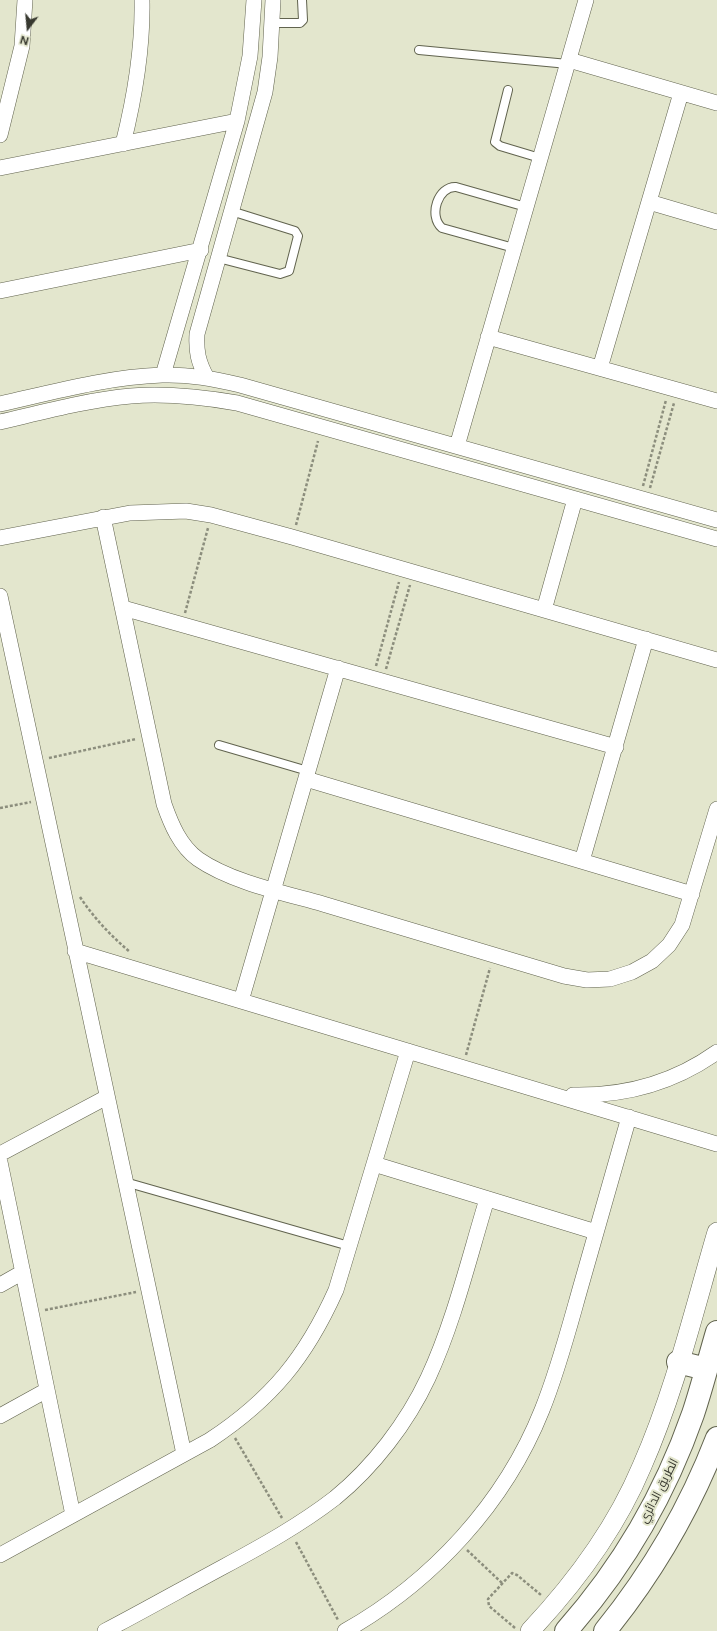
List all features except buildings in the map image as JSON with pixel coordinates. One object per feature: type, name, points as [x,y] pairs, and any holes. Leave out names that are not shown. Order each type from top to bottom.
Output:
[{"type":"main road","name":"الطريق الدائري","points":[[566,1631],[610,1576],[635,1538],[658,1498],[677,1456],[693,1414],[717,1332]]},
{"type":"main road","points":[[678,1362],[706,1369]]},
{"type":"main road","points":[[605,1631],[645,1577],[669,1540],[690,1501],[717,1438]]},
{"type":"street","points":[[0,135],[22,46],[25,0]]},
{"type":"street","points":[[124,144],[138,78],[141,47],[142,0]]},
{"type":"street","points":[[163,375],[201,250],[237,121],[250,56],[254,0]]},
{"type":"street","points":[[207,378],[198,362],[196,334],[265,92],[273,0]]},
{"type":"street","points":[[457,446],[586,0]]},
{"type":"street","points":[[568,62],[717,103]]},
{"type":"street","points":[[600,368],[681,93]]},
{"type":"street","points":[[0,168],[237,121]]},
{"type":"street","points":[[649,202],[717,222]]},
{"type":"street","points":[[0,291],[201,250]]},
{"type":"street","points":[[488,337],[717,401]]},
{"type":"street","points":[[0,404],[133,377],[163,375],[207,378],[240,385],[717,520]]},
{"type":"street","points":[[0,422],[105,399],[158,395],[211,398],[237,403],[717,539]]},
{"type":"street","points":[[514,482],[519,464]]},
{"type":"street","points":[[544,610],[575,499]]},
{"type":"street","points":[[0,538],[130,512],[186,511],[211,515],[408,570],[717,660]]},
{"type":"street","points":[[103,517],[164,804],[171,824],[182,843],[197,858],[215,870],[273,889],[564,976],[586,980],[610,979],[625,974],[652,960],[669,945],[682,925],[717,809]]},
{"type":"street","points":[[0,596],[184,1454]]},
{"type":"street","points":[[122,608],[616,747]]},
{"type":"street","points":[[582,861],[646,640]]},
{"type":"street","points":[[241,1001],[338,668]]},
{"type":"street","points":[[307,775],[692,894]]},
{"type":"street","points":[[75,951],[717,1144]]},
{"type":"street","points":[[0,1555],[210,1440],[235,1423],[261,1401],[285,1377],[305,1350],[322,1321],[336,1290],[408,1051]]},
{"type":"street","points":[[554,1095],[593,1095],[632,1090],[669,1079],[704,1061],[717,1052]]},
{"type":"street","points":[[0,1154],[107,1097]]},
{"type":"street","points":[[345,1631],[390,1602],[418,1580],[458,1542],[490,1503],[510,1473],[527,1443],[542,1411],[554,1378],[629,1117]]},
{"type":"street","points":[[0,1162],[73,1515]]},
{"type":"street","points":[[374,1164],[596,1232]]},
{"type":"street","points":[[106,1631],[289,1530],[335,1497],[362,1472],[387,1443],[405,1418],[428,1379],[442,1344],[487,1199]]},
{"type":"street","points":[[530,1631],[554,1605],[591,1556],[624,1504],[657,1430],[717,1232]]},
{"type":"street","points":[[0,1285],[23,1272]]},
{"type":"street","points":[[0,1416],[47,1390]]},
{"type":"lane","points":[[272,23],[300,23],[303,20],[302,0]]},
{"type":"lane","points":[[419,50],[568,62]]},
{"type":"lane","points":[[508,90],[495,142],[500,146],[540,158]]},
{"type":"lane","points":[[514,248],[442,228],[434,216],[441,193],[448,188],[456,187],[526,207]]},
{"type":"lane","points":[[218,258],[280,274],[289,270],[298,236],[295,231],[231,211]]},
{"type":"lane","points":[[219,745],[307,775]]},
{"type":"lane","points":[[125,1182],[349,1246]]},
{"type":"path","points":[[643,499],[674,389]]},
{"type":"path","points":[[643,499],[674,389]]},
{"type":"path","points":[[292,537],[322,427]]},
{"type":"path","points":[[182,625],[211,515]]},
{"type":"path","points":[[377,680],[408,570]]},
{"type":"path","points":[[377,680],[408,570]]},
{"type":"path","points":[[35,760],[150,736]]},
{"type":"path","points":[[0,808],[43,799]]},
{"type":"path","points":[[76,892],[91,914],[110,934],[135,956]]},
{"type":"path","points":[[463,1067],[494,955]]},
{"type":"path","points":[[31,1313],[148,1290]]},
{"type":"path","points":[[458,1542],[502,1583]]},
{"type":"path","points":[[518,1631],[488,1604],[488,1599],[510,1574],[515,1574],[554,1605]]}]
